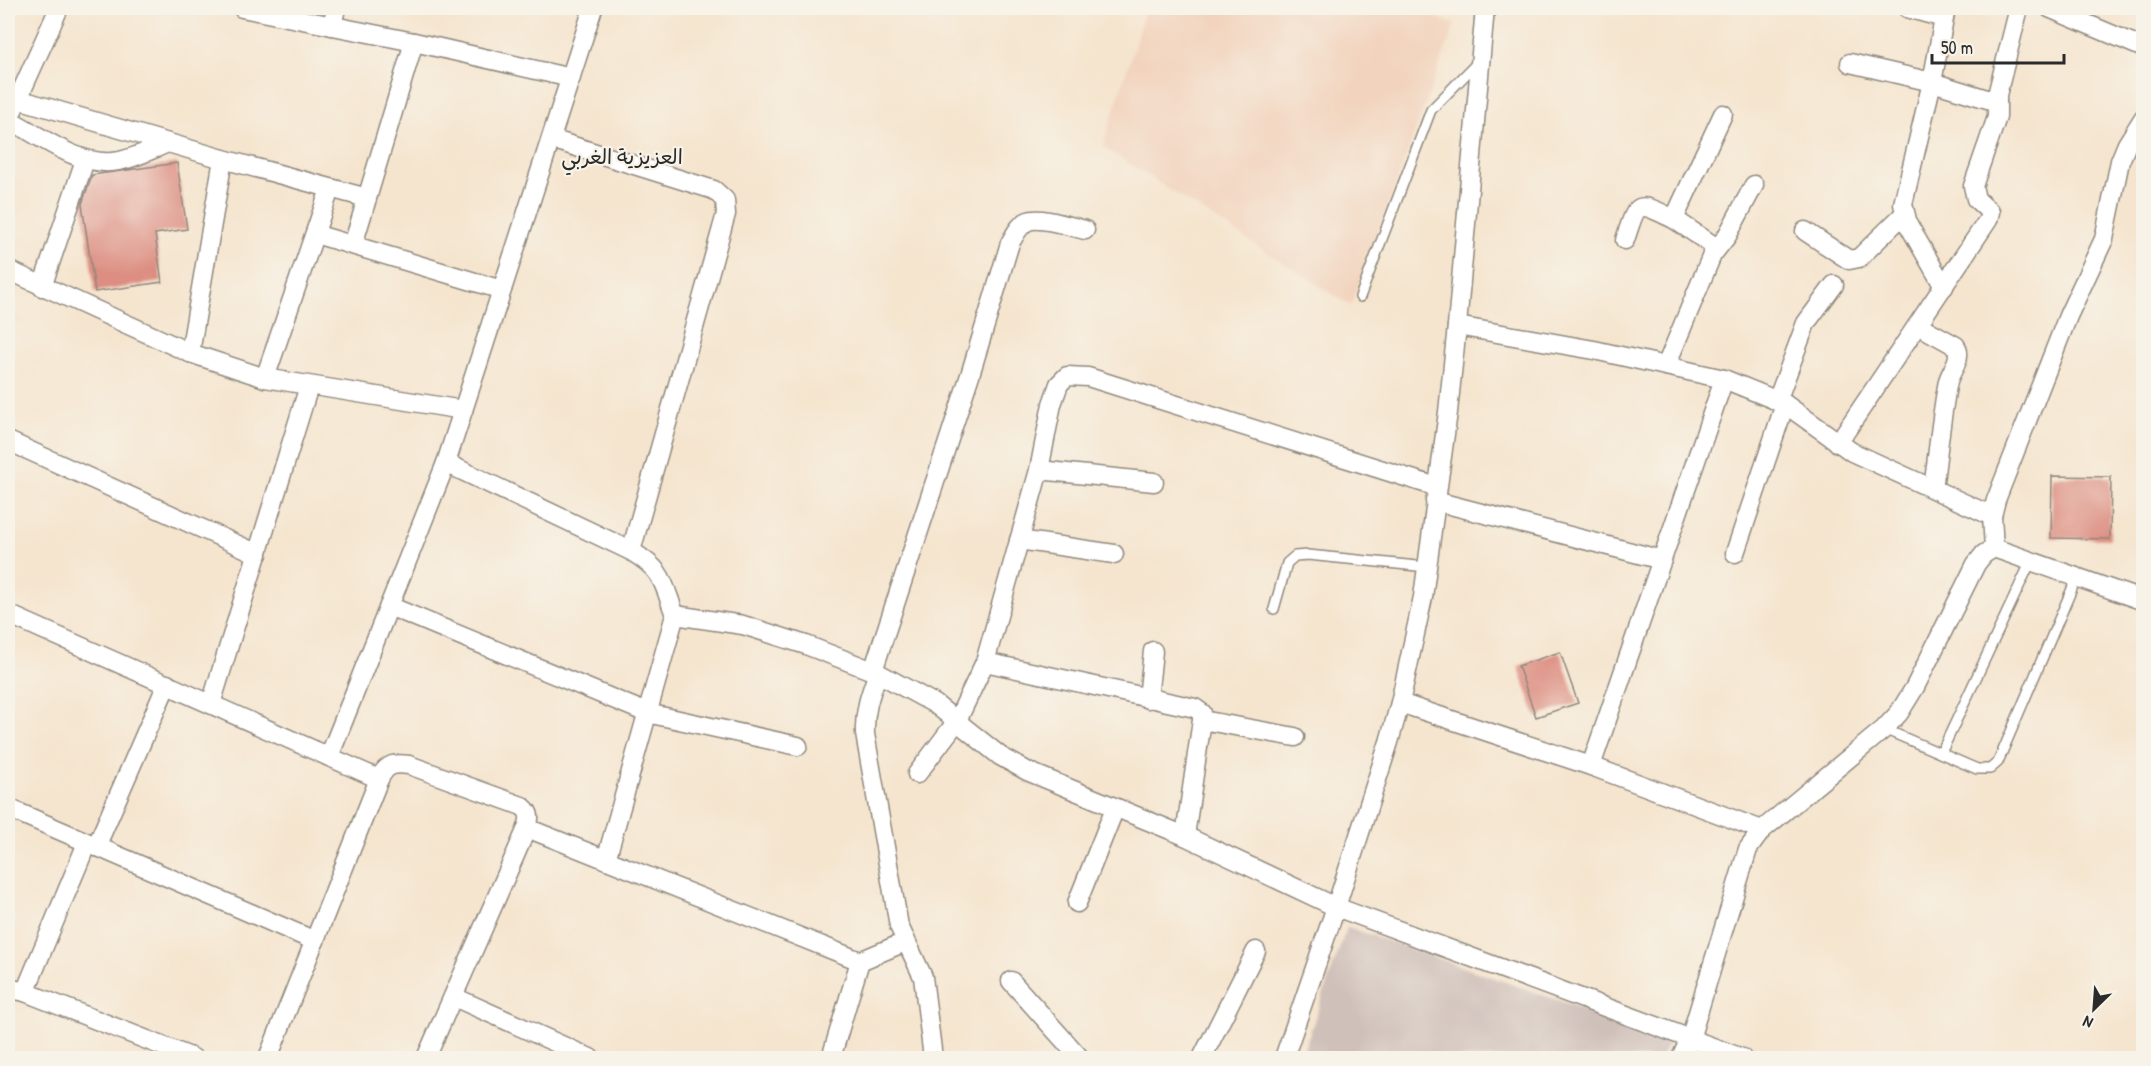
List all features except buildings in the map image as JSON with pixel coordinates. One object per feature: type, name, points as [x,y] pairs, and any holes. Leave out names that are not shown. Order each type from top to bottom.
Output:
[{"type":"street","points":[[59,8],[8,119],[85,160],[102,164],[122,161],[168,143]]},
{"type":"street","points":[[242,8],[414,42],[571,78]]},
{"type":"street","points":[[332,26],[336,8]]},
{"type":"street","points":[[329,757],[446,463],[593,8]]},
{"type":"street","points":[[1907,8],[1945,13],[1932,82],[1903,204],[1904,214],[1944,287]]},
{"type":"street","points":[[1838,443],[1989,220],[1990,212],[1976,199],[1973,186],[1997,117],[1996,102],[2019,8]]},
{"type":"street","points":[[2049,8],[2144,48]]},
{"type":"street","points":[[1284,1059],[1336,907],[1400,703],[1423,597],[1457,326],[1480,60],[1480,10]]},
{"type":"street","points":[[353,245],[414,42]]},
{"type":"street","points":[[1850,63],[1932,82],[1996,102]]},
{"type":"street","points":[[18,99],[367,198]]},
{"type":"street","points":[[1674,219],[1724,114]]},
{"type":"street","points":[[1994,548],[1992,516],[1996,500],[2068,315],[2104,239],[2120,161],[2132,135],[2144,117]]},
{"type":"street","points":[[551,139],[714,190],[725,200],[726,214],[631,551]]},
{"type":"street","points":[[190,353],[223,159]]},
{"type":"street","points":[[42,287],[85,160]]},
{"type":"street","points":[[1666,366],[1712,255],[1727,236],[1754,185]]},
{"type":"street","points":[[265,378],[330,189]]},
{"type":"street","points":[[1625,240],[1635,211],[1647,206],[1674,219],[1717,248]]},
{"type":"street","points":[[1805,231],[1849,260],[1855,260],[1904,214]]},
{"type":"street","points":[[933,1059],[923,977],[899,926],[865,734],[864,719],[867,700],[1010,243],[1017,229],[1029,221],[1041,220],[1085,230]]},
{"type":"street","points":[[315,234],[502,290]]},
{"type":"street","points":[[8,270],[190,353],[265,378],[464,410]]},
{"type":"street","points":[[1735,553],[1806,323],[1834,285]]},
{"type":"street","points":[[1918,325],[1956,346],[1959,351],[1949,378],[1933,489]]},
{"type":"street","points":[[1457,326],[1594,350],[1724,379],[1781,402],[1852,452],[1992,516]]},
{"type":"street","points":[[916,774],[957,721],[985,662],[1039,470],[1052,404],[1059,384],[1067,376],[1088,377],[1436,494],[1662,560]]},
{"type":"street","points":[[1591,766],[1724,379]]},
{"type":"street","points":[[211,704],[309,386]]},
{"type":"street","points":[[8,441],[258,554]]},
{"type":"street","points":[[446,463],[631,551],[649,562],[660,574],[675,615],[606,860]]},
{"type":"street","points":[[1039,470],[1154,482]]},
{"type":"street","points":[[1018,540],[1114,554]]},
{"type":"street","points":[[1994,548],[2144,601]]},
{"type":"street","points":[[1681,1059],[1690,1039],[1748,849],[1762,830],[1884,729],[1899,713],[1915,687],[1976,564],[1984,554],[1994,548]]},
{"type":"street","points":[[389,606],[647,713],[798,746]]},
{"type":"street","points":[[8,614],[379,779]]},
{"type":"street","points":[[675,615],[743,625],[806,645],[875,672],[934,704],[1000,756],[1027,771],[1185,836],[1336,907],[1742,1059]]},
{"type":"street","points":[[1148,699],[1153,651]]},
{"type":"street","points":[[985,662],[1195,708],[1202,712],[1185,836]]},
{"type":"street","points":[[167,684],[91,845],[12,989],[193,1059]]},
{"type":"street","points":[[1400,703],[1591,766],[1762,830]]},
{"type":"street","points":[[1202,720],[1295,737]]},
{"type":"street","points":[[268,1059],[379,779],[390,764],[408,765],[522,806],[530,816],[527,828],[426,1059]]},
{"type":"street","points":[[8,808],[315,941]]},
{"type":"street","points":[[1077,903],[1115,808]]},
{"type":"street","points":[[527,828],[860,961],[905,942]]},
{"type":"street","points":[[1202,1059],[1256,951]]},
{"type":"street","points":[[831,1059],[860,961]]},
{"type":"street","points":[[1011,981],[1080,1059]]},
{"type":"street","points":[[454,997],[590,1059]]},
{"type":"lane","points":[[1359,297],[1431,110],[1480,60]]},
{"type":"lane","points":[[1274,609],[1287,563],[1295,556],[1308,555],[1427,567]]},
{"type":"lane","points":[[1941,753],[2031,561]]},
{"type":"lane","points":[[1884,729],[1977,769],[1990,769],[1998,762],[2077,577]]},
{"type":"shaded area","points":[[1146,8],[1407,8],[1455,24],[1351,306],[1103,147]]},
{"type":"shaded area","points":[[1347,927],[1670,1039],[1661,1058],[1301,1058]]},
{"type":"district","name":"العزيزية الغربي","points":[[622,156]]}]
